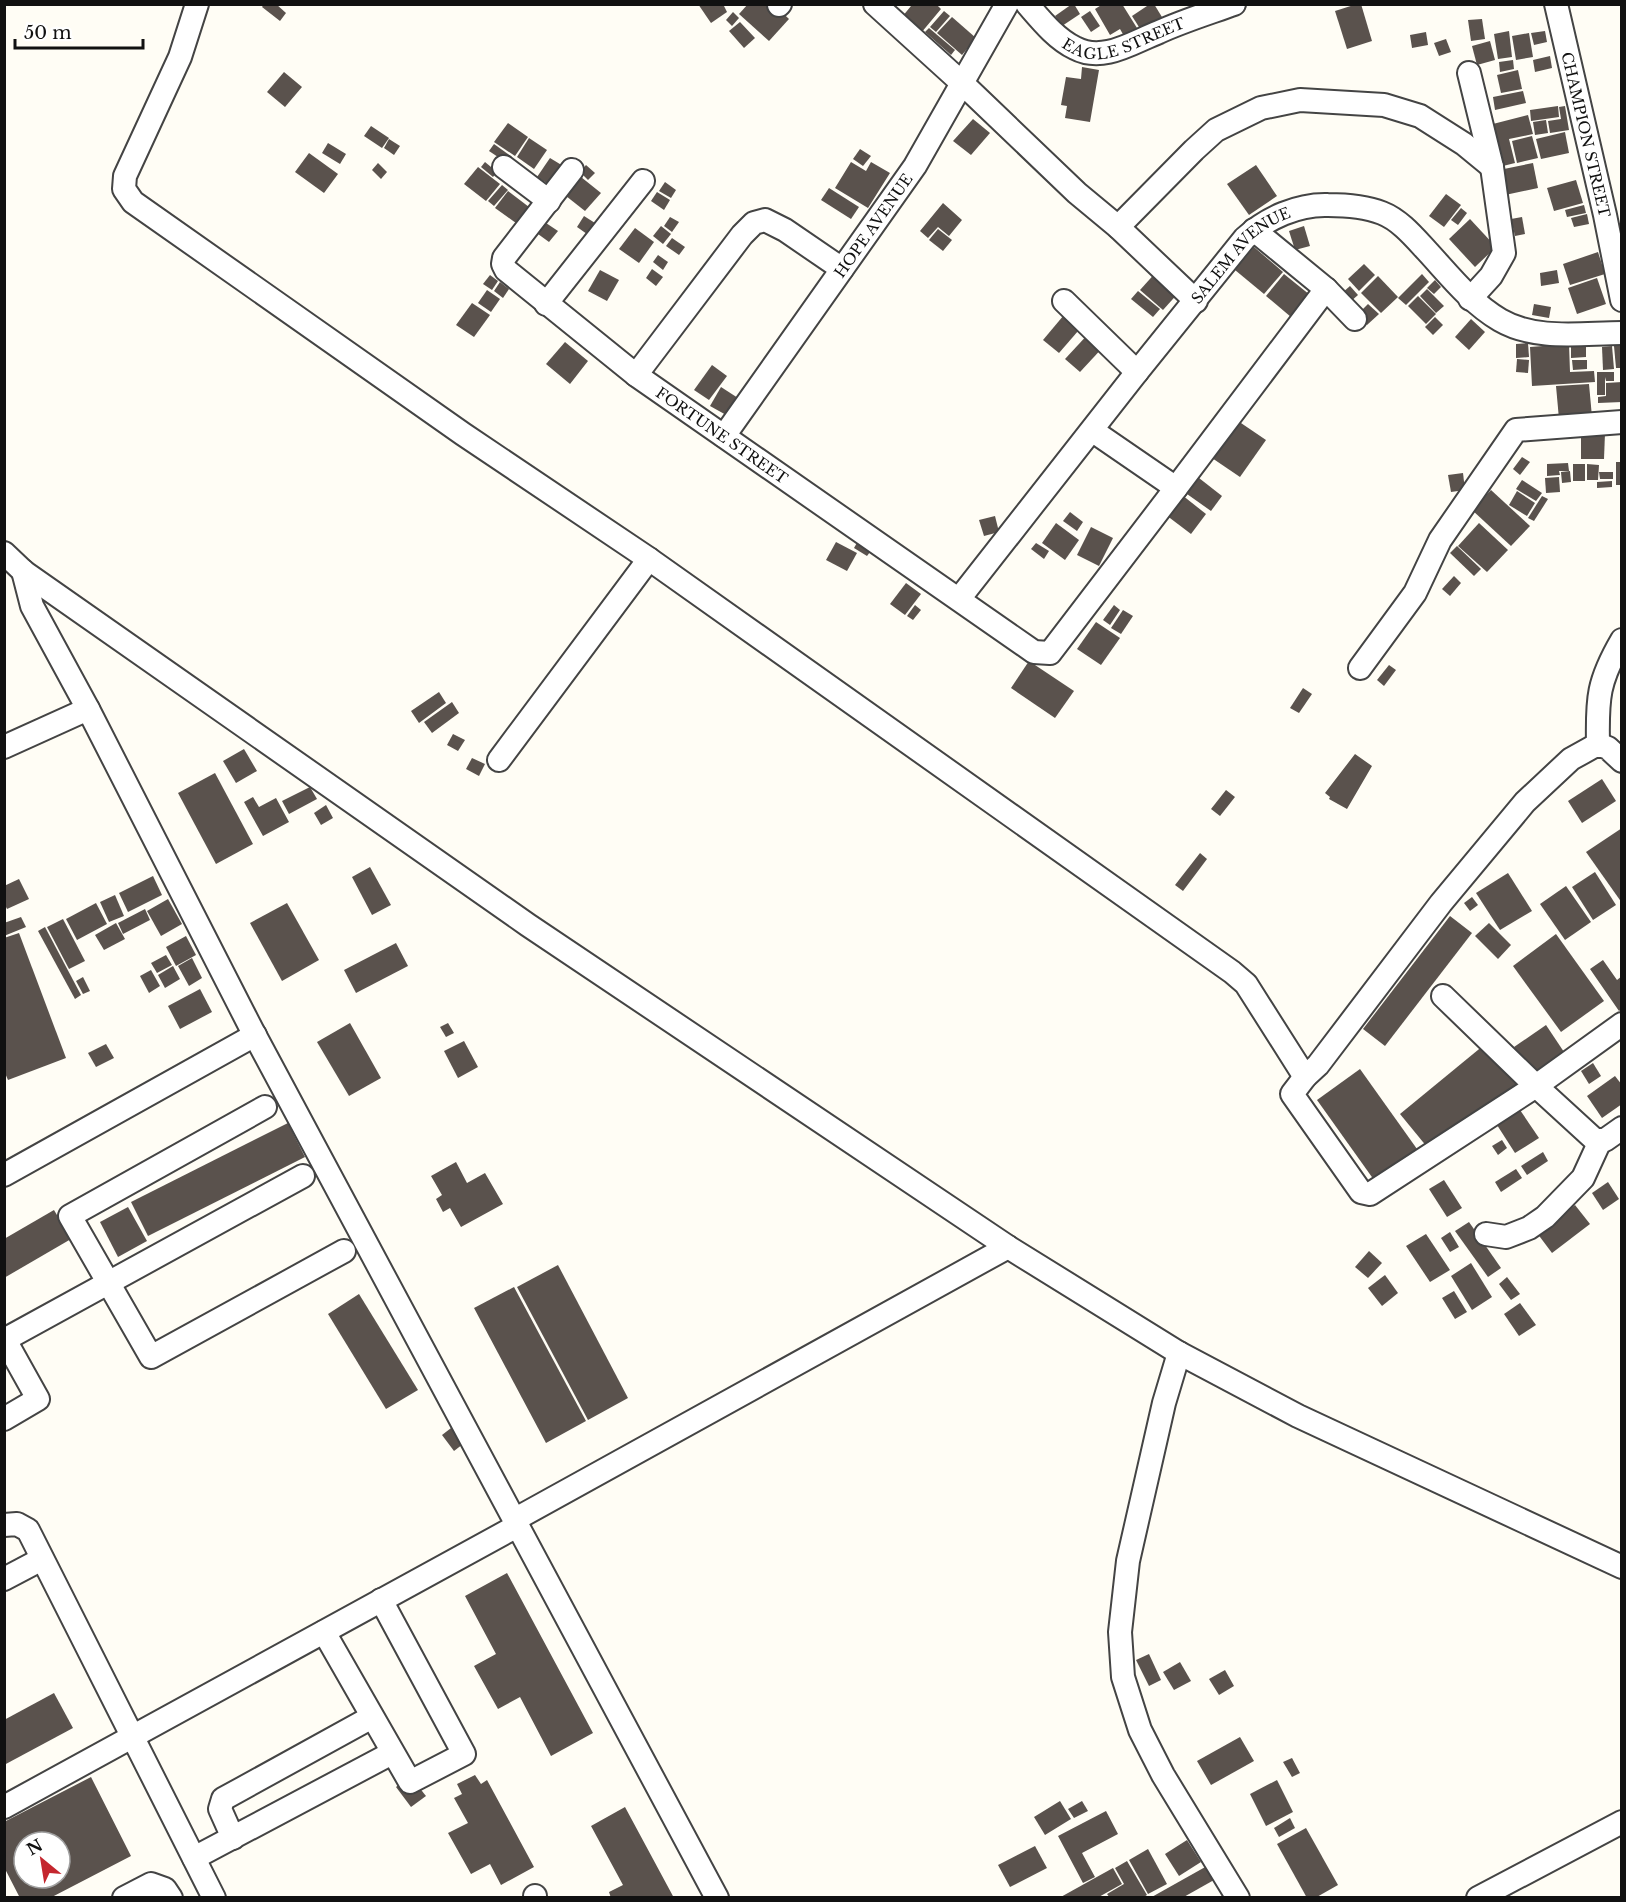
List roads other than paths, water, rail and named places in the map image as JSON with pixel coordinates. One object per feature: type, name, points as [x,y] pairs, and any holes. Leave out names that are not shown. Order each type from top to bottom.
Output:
[{"type":"street","points":[[197,4],[180,57],[125,176],[124,189],[133,202],[463,434],[649,559],[1246,984],[1305,1077]]},
{"type":"street","points":[[876,4],[1196,301]]},
{"type":"street","name":"HOPE AVENUE","points":[[724,436],[915,166],[1007,4]]},
{"type":"street","name":"EAGLE STREET","points":[[1027,4],[1057,35],[1076,49],[1095,54],[1122,49],[1159,31],[1234,4]]},
{"type":"street","name":"CHAMPION STREET","points":[[1556,4],[1605,215],[1622,300]]},
{"type":"street","points":[[1469,73],[1492,166],[1504,253],[1491,276],[1470,298]]},
{"type":"street","points":[[1118,227],[1216,130],[1261,108],[1300,100],[1384,105],[1420,116],[1464,144],[1492,166]]},
{"type":"street","points":[[504,167],[549,201]]},
{"type":"street","name":"FORTUNE STREET","points":[[572,170],[504,258],[503,264],[506,270],[636,375],[1035,652],[1050,653],[1176,488]]},
{"type":"street","points":[[546,304],[643,181]]},
{"type":"street","name":"SALEM AVENUE","points":[[959,599],[1245,238],[1276,216],[1315,204],[1351,205],[1383,213],[1410,232],[1470,298],[1500,320],[1529,331],[1549,334],[1622,333]]},
{"type":"street","points":[[636,375],[742,235],[754,223],[765,220],[785,230],[842,269]]},
{"type":"street","points":[[1254,230],[1326,289],[1355,319]]},
{"type":"street","points":[[1093,430],[1176,488],[1326,289]]},
{"type":"street","points":[[1064,301],[1137,372]]},
{"type":"street","points":[[1359,668],[1415,593],[1444,533],[1516,430],[1622,422]]},
{"type":"street","points":[[4,553],[23,571],[528,925],[1008,1247],[1179,1353],[1298,1416],[1622,1567]]},
{"type":"street","points":[[499,760],[649,559]]},
{"type":"street","points":[[23,571],[32,606],[88,709],[255,1035],[717,1898]]},
{"type":"street","points":[[1598,744],[1599,690],[1607,664],[1622,640]]},
{"type":"street","points":[[4,747],[88,709]]},
{"type":"street","points":[[1598,744],[1571,759],[1525,802],[1441,903],[1318,1065],[1292,1094],[1361,1192],[1370,1194],[1536,1086],[1622,1024]]},
{"type":"street","points":[[1598,744],[1608,748],[1622,761]]},
{"type":"street","points":[[1443,996],[1536,1086],[1595,1140],[1600,1141]]},
{"type":"street","points":[[4,1175],[255,1035]]},
{"type":"street","points":[[265,1107],[70,1216],[151,1357],[344,1251]]},
{"type":"street","points":[[1486,1234],[1506,1237],[1529,1228],[1545,1217],[1583,1178],[1600,1141],[1622,1128]]},
{"type":"street","points":[[4,1419],[38,1399],[5,1339],[303,1176]]},
{"type":"street","points":[[4,1807],[324,1632],[1008,1247]]},
{"type":"street","points":[[1179,1353],[1164,1403],[1128,1561],[1120,1632],[1123,1677],[1140,1730],[1163,1775],[1238,1898]]},
{"type":"street","points":[[4,1525],[17,1524],[28,1530],[214,1898]]},
{"type":"street","points":[[4,1579],[42,1559]]},
{"type":"street","points":[[324,1632],[410,1782],[464,1754],[381,1600]]},
{"type":"street","points":[[233,1838],[220,1809],[223,1799],[372,1717]]},
{"type":"street","points":[[194,1858],[392,1752]]},
{"type":"street","points":[[1478,1898],[1622,1822]]},
{"type":"street","points":[[124,1898],[151,1884],[165,1888],[171,1898]]}]
